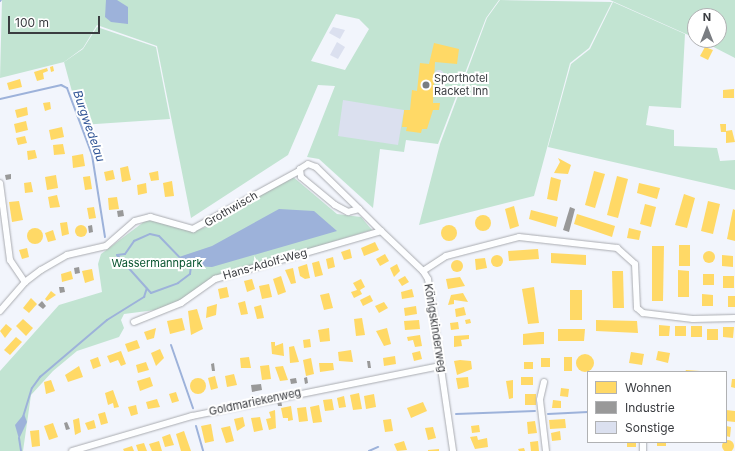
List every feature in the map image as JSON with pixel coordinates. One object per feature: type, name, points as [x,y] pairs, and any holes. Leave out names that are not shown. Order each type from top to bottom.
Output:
[{"type":"street","name":"Königskinderweg","points":[[299,171],[306,165],[314,166],[380,231],[423,270],[428,279],[453,451]]},
{"type":"street","points":[[299,171],[301,177],[335,205],[348,212],[359,209]]},
{"type":"street","name":"Grothwisch","points":[[0,311],[25,282],[67,255],[106,246],[143,217],[193,229],[299,171]]},
{"type":"street","points":[[0,183],[10,260],[25,282]]},
{"type":"street","name":"Hans-Adolf-Weg","points":[[134,322],[181,303],[214,279],[380,231]]},
{"type":"street","points":[[423,270],[446,256],[519,237],[617,248],[635,264],[637,308],[643,313],[735,318]]},
{"type":"street","name":"Goldmariekenweg","points":[[72,451],[198,414],[441,366]]},
{"type":"street","points":[[544,382],[540,400],[546,451]]},
{"type":"green space","points":[[2,0],[499,0],[486,18],[438,144],[406,140],[404,152],[380,149],[373,208],[319,159],[307,157],[335,86],[318,85],[288,155],[191,218],[157,46],[97,25],[83,48],[64,62],[0,78]],"holes":[[[336,14],[359,19],[369,29],[345,70],[311,61]]]},
{"type":"green space","points":[[500,0],[612,2],[589,48],[570,63],[534,196],[419,225],[440,144],[487,18]]},
{"type":"green space","points":[[610,0],[735,0],[735,58],[716,48],[727,48],[727,8],[687,8],[687,34]]},
{"type":"green space","points":[[613,2],[685,34],[681,108],[649,106],[646,125],[674,130],[674,146],[717,148],[720,161],[735,160],[735,190],[548,147],[571,64],[590,49]]},
{"type":"green space","points":[[97,27],[156,47],[170,119],[81,125],[64,62],[83,49]]},
{"type":"green space","name":"Wassermannpark","points":[[292,176],[337,214],[361,217],[372,230],[215,277],[179,301],[155,310],[124,314],[121,320],[124,328],[119,337],[77,351],[53,371],[31,395],[23,451],[0,451],[0,371],[59,305],[102,292],[98,264],[101,254],[145,221],[155,220],[197,230],[209,226]]},
{"type":"water","points":[[106,0],[117,0],[128,7],[128,24],[111,22],[105,17]]},
{"type":"water","points":[[279,209],[314,211],[337,231],[212,267],[191,266],[179,257],[212,246]]},
{"type":"water","points":[[24,414],[27,422],[19,439],[15,425]]},
{"type":"building: Wohnen","name":"Sporthotel Racket Inn","points":[[434,43],[459,49],[457,64],[435,62],[433,103],[440,103],[439,110],[433,110],[427,129],[422,129],[421,133],[406,131],[407,127],[402,127],[404,110],[410,110],[412,90],[417,91],[420,63],[429,64]]},
{"type":"building: Wohnen","points":[[704,48],[713,50],[708,60],[700,56]]},
{"type":"building: Wohnen","points":[[53,66],[54,71],[51,72],[50,67]]},
{"type":"building: Wohnen","points":[[47,68],[48,71],[43,73],[44,79],[37,81],[34,72]]},
{"type":"building: Wohnen","points":[[20,79],[22,87],[9,90],[7,83]]},
{"type":"building: Wohnen","points":[[734,89],[734,98],[723,98],[723,90]]},
{"type":"building: Wohnen","points":[[50,102],[51,109],[45,111],[43,103]]},
{"type":"building: Wohnen","points":[[27,107],[28,115],[17,118],[15,110]]},
{"type":"building: Wohnen","points":[[26,121],[28,130],[16,133],[14,124]]},
{"type":"building: Wohnen","points":[[720,124],[726,124],[726,131],[732,130],[735,142],[726,143],[726,132],[721,132]]},
{"type":"building: Wohnen","points":[[62,127],[64,137],[51,140],[49,130]]},
{"type":"building: Wohnen","points":[[25,136],[27,143],[18,145],[16,138]]},
{"type":"building: Wohnen","points":[[63,144],[65,154],[54,155],[53,145]]},
{"type":"building: Wohnen","points":[[35,150],[37,158],[28,160],[27,151]]},
{"type":"building: Wohnen","points":[[83,154],[85,166],[73,168],[72,156]]},
{"type":"building: Wohnen","points":[[558,158],[571,165],[568,174],[554,173],[560,162]]},
{"type":"building: Wohnen","points":[[128,166],[131,180],[122,182],[120,168]]},
{"type":"building: Wohnen","points":[[113,170],[115,179],[106,181],[104,172]]},
{"type":"building: Wohnen","points":[[158,171],[159,180],[151,181],[149,173]]},
{"type":"building: Wohnen","points":[[594,171],[605,174],[595,208],[585,205]]},
{"type":"building: Wohnen","points":[[56,175],[58,188],[47,190],[45,177]]},
{"type":"building: Wohnen","points":[[90,176],[92,189],[85,190],[83,177]]},
{"type":"building: Wohnen","points":[[617,176],[628,179],[618,218],[607,215]]},
{"type":"building: Wohnen","points":[[551,177],[561,180],[557,201],[547,199]]},
{"type":"building: Wohnen","points":[[172,181],[174,196],[165,197],[163,183]]},
{"type":"building: Wohnen","points":[[31,182],[33,192],[25,193],[24,183]]},
{"type":"building: Wohnen","points":[[146,183],[147,193],[138,195],[137,185]]},
{"type":"building: Wohnen","points":[[639,183],[660,188],[657,199],[637,193]]},
{"type":"building: Wohnen","points":[[684,194],[695,198],[687,228],[675,225]]},
{"type":"building: Wohnen","points":[[57,195],[60,207],[50,208],[48,197]]},
{"type":"building: Wohnen","points":[[117,197],[119,209],[109,210],[108,198]]},
{"type":"building: Wohnen","points":[[19,201],[23,220],[12,222],[9,202]]},
{"type":"building: Wohnen","points":[[708,201],[720,204],[713,234],[701,231]]},
{"type":"building: Wohnen","points":[[645,204],[656,207],[651,227],[640,224]]},
{"type":"building: Wohnen","points":[[514,206],[519,226],[510,229],[505,209]]},
{"type":"building: Wohnen","points":[[94,207],[96,218],[89,219],[87,208]]},
{"type":"building: Wohnen","points":[[733,209],[735,210],[735,241],[727,239]]},
{"type":"building: Wohnen","points":[[531,210],[558,217],[556,227],[529,219]]},
{"type":"building: Wohnen","points":[[577,214],[615,226],[612,237],[574,224]]},
{"type":"building: Wohnen","points":[[483,215],[490,220],[491,223],[486,230],[483,231],[476,226],[475,223],[480,216]]},
{"type":"building: Wohnen","points":[[67,222],[69,234],[62,236],[60,223]]},
{"type":"building: Wohnen","points":[[81,225],[85,227],[87,231],[85,235],[81,237],[77,235],[75,231],[77,227]]},
{"type":"building: Wohnen","points":[[449,225],[455,227],[457,233],[455,239],[449,241],[443,239],[441,233],[443,227]]},
{"type":"building: Wohnen","points":[[35,228],[42,233],[43,236],[38,243],[35,244],[28,239],[27,236],[32,229]]},
{"type":"building: Wohnen","points":[[629,228],[641,231],[639,240],[627,238]]},
{"type":"building: Wohnen","points":[[53,230],[56,240],[48,242],[45,233]]},
{"type":"building: Wohnen","points":[[375,242],[379,250],[364,256],[361,248]]},
{"type":"building: Wohnen","points":[[679,245],[690,245],[690,266],[679,266]]},
{"type":"building: Wohnen","points":[[652,246],[664,246],[663,301],[652,301]]},
{"type":"building: Wohnen","points":[[27,248],[29,257],[22,259],[19,250]]},
{"type":"building: Wohnen","points":[[350,249],[352,258],[344,260],[341,252]]},
{"type":"building: Wohnen","points":[[538,249],[539,259],[509,261],[508,251]]},
{"type":"building: Wohnen","points":[[707,251],[711,251],[715,257],[711,263],[707,263],[703,259],[703,255]]},
{"type":"building: Wohnen","points":[[551,253],[586,255],[586,265],[551,263]]},
{"type":"building: Wohnen","points":[[385,254],[389,261],[380,266],[376,259]]},
{"type":"building: Wohnen","points":[[495,255],[499,255],[503,261],[499,267],[495,267],[491,263],[491,259]]},
{"type":"building: Wohnen","points":[[722,255],[733,256],[733,267],[722,266]]},
{"type":"building: Wohnen","points":[[333,257],[335,267],[328,269],[326,259]]},
{"type":"building: Wohnen","points":[[485,258],[487,268],[476,270],[475,259]]},
{"type":"building: Wohnen","points":[[455,260],[459,260],[463,266],[459,272],[455,272],[451,268],[451,264]]},
{"type":"building: Wohnen","points":[[319,261],[323,275],[315,277],[312,263]]},
{"type":"building: Wohnen","points":[[307,264],[310,278],[305,279],[300,276],[298,267]]},
{"type":"building: Wohnen","points":[[397,264],[400,271],[394,277],[390,268]]},
{"type":"building: Wohnen","points":[[293,268],[296,283],[291,284],[285,270]]},
{"type":"building: Wohnen","points":[[92,269],[94,280],[85,283],[82,271]]},
{"type":"building: Wohnen","points":[[678,270],[689,271],[689,297],[678,297]]},
{"type":"building: Wohnen","points":[[71,271],[73,279],[62,282],[61,274]]},
{"type":"building: Wohnen","points":[[612,271],[623,271],[624,308],[613,308]]},
{"type":"building: Wohnen","points":[[703,274],[714,274],[714,285],[703,285]]},
{"type":"building: Wohnen","points":[[281,276],[286,292],[278,295],[273,279]]},
{"type":"building: Wohnen","points":[[405,276],[409,282],[402,286],[398,280]]},
{"type":"building: Wohnen","points":[[723,276],[734,276],[734,288],[723,288]]},
{"type":"building: Wohnen","points":[[460,277],[465,286],[448,289],[446,279]]},
{"type":"building: Wohnen","points":[[252,279],[255,289],[247,292],[244,281]]},
{"type":"building: Wohnen","points":[[361,279],[365,287],[360,290],[362,294],[354,298],[351,292],[357,290],[353,283]]},
{"type":"building: Wohnen","points":[[269,284],[272,297],[262,299],[259,286]]},
{"type":"building: Wohnen","points":[[227,287],[229,297],[220,299],[218,289]]},
{"type":"building: Wohnen","points":[[534,287],[539,323],[528,324],[522,289]]},
{"type":"building: Wohnen","points":[[412,289],[414,297],[402,299],[401,292]]},
{"type":"building: Wohnen","points":[[570,290],[582,290],[582,320],[570,320]]},
{"type":"building: Wohnen","points":[[51,291],[56,295],[47,301],[45,299]]},
{"type":"building: Wohnen","points":[[329,293],[333,308],[324,310],[320,295]]},
{"type":"building: Wohnen","points":[[463,293],[468,302],[454,300],[454,304],[448,305],[451,295]]},
{"type":"building: Wohnen","points":[[702,294],[713,295],[713,306],[702,306]]},
{"type":"building: Wohnen","points":[[370,295],[373,301],[363,306],[360,300]]},
{"type":"building: Wohnen","points":[[728,296],[735,296],[735,307],[728,307]]},
{"type":"building: Wohnen","points":[[31,298],[37,304],[29,313],[23,308]]},
{"type":"building: Wohnen","points":[[245,301],[248,314],[241,315],[238,303]]},
{"type":"building: Wohnen","points":[[384,302],[388,308],[379,313],[375,306]]},
{"type":"building: Wohnen","points":[[217,304],[216,315],[206,318],[207,307]]},
{"type":"building: Wohnen","points":[[261,305],[264,318],[257,319],[254,307]]},
{"type":"building: Wohnen","points":[[416,306],[417,314],[405,316],[404,308]]},
{"type":"building: Wohnen","points":[[464,307],[466,315],[456,317],[455,309]]},
{"type":"building: Wohnen","points":[[197,309],[203,329],[191,335],[188,311]]},
{"type":"building: Wohnen","points":[[182,318],[185,330],[170,334],[167,321]]},
{"type":"building: Wohnen","points":[[362,318],[365,335],[356,336],[354,319]]},
{"type":"building: Wohnen","points":[[23,319],[33,328],[26,336],[16,326]]},
{"type":"building: Wohnen","points":[[470,319],[471,323],[466,324],[465,320]]},
{"type":"building: Wohnen","points":[[419,320],[420,329],[405,330],[404,321]]},
{"type":"building: Wohnen","points":[[596,320],[637,321],[638,333],[596,331]]},
{"type":"building: Wohnen","points":[[458,322],[459,329],[451,330],[450,323]]},
{"type":"building: Wohnen","points":[[6,324],[12,329],[5,338],[0,331]]},
{"type":"building: Wohnen","points":[[659,325],[670,326],[669,336],[659,336]]},
{"type":"building: Wohnen","points":[[675,326],[686,326],[686,336],[675,336]]},
{"type":"building: Wohnen","points":[[691,326],[702,326],[702,337],[691,337]]},
{"type":"building: Wohnen","points":[[723,327],[734,327],[733,338],[723,337]]},
{"type":"building: Wohnen","points":[[156,328],[154,338],[147,340],[144,332]]},
{"type":"building: Wohnen","points":[[329,328],[330,341],[320,342],[318,330]]},
{"type":"building: Wohnen","points":[[387,328],[391,344],[384,346],[376,331]]},
{"type":"building: Wohnen","points":[[558,329],[585,329],[584,341],[558,341]]},
{"type":"building: Wohnen","points":[[707,329],[718,329],[718,340],[707,340]]},
{"type":"building: Wohnen","points":[[544,332],[544,344],[523,345],[523,334]]},
{"type":"building: Wohnen","points":[[420,335],[422,346],[415,347],[413,340],[408,341],[407,337]]},
{"type":"building: Wohnen","points":[[469,335],[469,339],[461,340],[462,346],[454,347],[454,336]]},
{"type":"building: Wohnen","points":[[16,337],[22,342],[10,355],[4,350]]},
{"type":"building: Wohnen","points":[[310,339],[311,347],[304,348],[303,340]]},
{"type":"building: Wohnen","points":[[137,340],[140,348],[128,352],[125,344]]},
{"type":"building: Wohnen","points":[[271,342],[275,342],[275,346],[283,343],[284,356],[272,354]]},
{"type":"building: Wohnen","points":[[294,346],[299,362],[290,363],[289,347]]},
{"type":"building: Wohnen","points":[[160,349],[164,358],[156,366],[151,353]]},
{"type":"building: Wohnen","points":[[351,350],[353,362],[339,361],[338,352]]},
{"type":"building: Wohnen","points":[[121,351],[126,364],[121,366],[118,360],[110,363],[107,356]]},
{"type":"building: Wohnen","points":[[420,351],[422,359],[414,361],[412,353]]},
{"type":"building: Wohnen","points":[[658,351],[670,353],[668,363],[656,360]]},
{"type":"building: Wohnen","points":[[631,352],[644,354],[642,365],[629,363]]},
{"type":"building: Wohnen","points":[[581,355],[589,355],[593,359],[593,367],[589,371],[581,371],[577,367],[577,359]]},
{"type":"building: Wohnen","points":[[395,356],[396,364],[384,366],[383,358]]},
{"type":"building: Wohnen","points":[[98,357],[101,366],[93,369],[90,360]]},
{"type":"building: Wohnen","points":[[249,357],[251,368],[241,368],[240,358]]},
{"type":"building: Wohnen","points":[[564,357],[572,357],[572,371],[564,371]]},
{"type":"building: Wohnen","points":[[311,358],[314,374],[306,376],[303,360]]},
{"type":"building: Wohnen","points":[[541,358],[550,358],[550,367],[541,367]]},
{"type":"building: Wohnen","points":[[454,361],[471,361],[472,369],[457,375]]},
{"type":"building: Wohnen","points":[[146,362],[149,370],[138,373],[136,365]]},
{"type":"building: Wohnen","points":[[524,362],[533,362],[533,369],[524,369]]},
{"type":"building: Wohnen","points":[[319,363],[333,363],[334,370],[320,372]]},
{"type":"building: Wohnen","points":[[269,365],[271,379],[262,380],[260,366]]},
{"type":"building: Wohnen","points":[[79,366],[83,377],[68,382],[65,375]]},
{"type":"building: Wohnen","points":[[283,366],[288,380],[280,381],[275,367]]},
{"type":"building: Wohnen","points":[[234,374],[237,385],[227,387],[225,376]]},
{"type":"building: Wohnen","points":[[215,376],[218,388],[211,390],[208,378]]},
{"type":"building: Wohnen","points":[[150,377],[153,386],[140,391],[137,381]]},
{"type":"building: Wohnen","points":[[468,377],[469,387],[458,389],[456,378]]},
{"type":"building: Wohnen","points":[[521,377],[533,377],[533,385],[521,385]]},
{"type":"building: Wohnen","points":[[198,378],[204,380],[206,386],[204,392],[198,394],[192,392],[190,386],[192,380]]},
{"type":"building: Wohnen","points":[[732,379],[735,379],[735,388],[731,387]]},
{"type":"building: Wohnen","points":[[51,380],[55,391],[46,394],[44,382]]},
{"type":"building: Wohnen","points":[[513,380],[513,398],[509,399],[506,381]]},
{"type":"building: Wohnen","points":[[561,388],[569,389],[568,397],[560,396]]},
{"type":"building: Wohnen","points":[[113,390],[119,407],[114,408],[113,403],[108,405],[105,393]]},
{"type":"building: Wohnen","points":[[176,392],[179,401],[172,403],[169,394]]},
{"type":"building: Wohnen","points":[[359,393],[362,409],[353,410],[350,395]]},
{"type":"building: Wohnen","points":[[374,394],[376,407],[366,409],[364,396]]},
{"type":"building: Wohnen","points":[[525,394],[536,394],[536,405],[525,405]]},
{"type":"building: Wohnen","points":[[344,396],[346,407],[339,408],[337,398]]},
{"type":"building: Wohnen","points":[[157,399],[160,407],[148,409],[146,402]]},
{"type":"building: Wohnen","points":[[332,399],[334,410],[325,411],[323,400]]},
{"type":"building: Wohnen","points":[[553,400],[561,401],[561,408],[552,408]]},
{"type":"building: Wohnen","points":[[423,402],[427,411],[411,418],[407,408]]},
{"type":"building: Wohnen","points":[[136,405],[138,414],[131,416],[128,407]]},
{"type":"building: Wohnen","points":[[319,405],[322,422],[313,423],[310,407]]},
{"type":"building: Wohnen","points":[[291,406],[293,420],[288,421],[288,418],[283,418],[281,408]]},
{"type":"building: Wohnen","points":[[306,407],[308,421],[299,422],[297,408]]},
{"type":"building: Wohnen","points":[[275,410],[276,428],[269,430],[266,419],[271,418],[269,412]]},
{"type":"building: Wohnen","points":[[727,410],[735,411],[735,422],[727,421]]},
{"type":"building: Wohnen","points":[[105,412],[108,423],[101,425],[98,414]]},
{"type":"building: Wohnen","points":[[243,417],[245,426],[237,431],[234,419]]},
{"type":"building: Wohnen","points":[[260,417],[263,430],[254,432],[251,418]]},
{"type":"building: Wohnen","points":[[79,418],[81,432],[75,435],[73,420]]},
{"type":"building: Wohnen","points":[[391,419],[393,431],[385,432],[383,420]]},
{"type":"building: Wohnen","points":[[565,419],[566,428],[550,429],[549,420]]},
{"type":"building: Wohnen","points":[[94,420],[96,428],[88,430],[85,423]]},
{"type":"building: Wohnen","points":[[535,421],[537,433],[528,434],[527,422]]},
{"type":"building: Wohnen","points":[[53,423],[58,437],[49,440],[44,426]]},
{"type":"building: Wohnen","points":[[211,424],[214,441],[205,443],[201,426]]},
{"type":"building: Wohnen","points":[[479,425],[480,432],[472,433],[471,426]]},
{"type":"building: Wohnen","points":[[230,426],[234,441],[226,443],[221,428]]},
{"type":"building: Wohnen","points":[[727,426],[731,427],[730,437],[727,436]]},
{"type":"building: Wohnen","points":[[433,427],[436,438],[428,440],[425,428]]},
{"type":"building: Wohnen","points":[[39,430],[40,446],[32,447],[30,431]]},
{"type":"building: Wohnen","points":[[184,431],[191,451],[181,451],[176,434]]},
{"type":"building: Wohnen","points":[[560,431],[561,440],[552,441],[551,433]]},
{"type":"building: Wohnen","points":[[170,434],[174,445],[165,447],[162,437]]},
{"type":"building: Wohnen","points":[[477,436],[478,440],[487,438],[488,447],[475,449],[470,437]]},
{"type":"building: Wohnen","points":[[727,440],[733,441],[733,451],[723,451],[722,443],[727,443]]},
{"type":"building: Wohnen","points":[[159,441],[162,451],[152,451],[149,444]]},
{"type":"building: Wohnen","points":[[404,441],[407,450],[397,451],[394,444]]},
{"type":"building: Wohnen","points":[[538,441],[539,451],[531,451],[530,442]]},
{"type":"building: Wohnen","points":[[144,443],[147,451],[138,451],[136,445]]},
{"type":"building: Wohnen","points":[[627,443],[636,443],[636,447],[627,447]]},
{"type":"building: Wohnen","points":[[657,443],[666,443],[666,446],[657,446]]},
{"type":"building: Wohnen","points":[[132,446],[134,451],[124,451],[123,449]]},
{"type":"building: Wohnen","points":[[524,448],[525,451],[519,451],[518,449]]},
{"type":"building: Wohnen","points":[[439,449],[439,451],[428,451],[428,450]]},
{"type":"building: Industrie","points":[[11,174],[11,179],[6,180],[5,175]]},
{"type":"building: Industrie","points":[[570,207],[575,209],[569,232],[563,230]]},
{"type":"building: Industrie","points":[[123,210],[124,216],[118,217],[117,211]]},
{"type":"building: Industrie","points":[[92,225],[93,232],[89,233],[88,226]]},
{"type":"building: Industrie","points":[[79,267],[80,273],[75,274],[74,268]]},
{"type":"building: Industrie","points":[[59,287],[64,287],[65,292],[60,293]]},
{"type":"building: Industrie","points":[[42,301],[46,306],[43,309],[38,305]]},
{"type":"building: Industrie","points":[[367,361],[370,361],[371,368],[368,368]]},
{"type":"building: Industrie","points":[[214,363],[215,371],[212,371],[211,364]]},
{"type":"building: Industrie","points":[[307,377],[308,383],[305,384],[304,378]]},
{"type":"building: Industrie","points":[[296,378],[297,383],[291,384],[290,379]]},
{"type":"building: Industrie","points":[[261,384],[262,390],[252,392],[251,385]]},
{"type":"building: Industrie","points":[[281,400],[282,406],[278,406],[277,401]]},
{"type":"building: Industrie","points":[[67,422],[70,429],[66,430],[64,423]]},
{"type":"building: Sonstige","points":[[333,27],[345,30],[340,39],[329,33]]},
{"type":"building: Sonstige","points":[[337,42],[345,47],[338,59],[330,55]]},
{"type":"building: Sonstige","points":[[437,70],[441,70],[443,71],[443,79],[437,80],[434,77],[434,73]]},
{"type":"building: Sonstige","points":[[343,100],[404,110],[398,145],[338,136]]},
{"type":"waterway","name":"Burgwedelau","points":[[0,99],[61,85],[67,88],[92,155],[105,237]]},
{"type":"waterway","points":[[117,255],[125,254],[134,241],[150,234],[159,236],[179,257]]},
{"type":"waterway","name":"Burgwedelau","points":[[117,255],[151,293],[178,283],[190,274],[191,266]]},
{"type":"waterway","points":[[23,417],[32,388],[40,377],[107,320],[144,297],[147,288]]},
{"type":"waterway","name":"Burgwedelau","points":[[171,345],[193,408]]},
{"type":"waterway","name":"Burgwedelau","points":[[456,414],[535,411]]},
{"type":"waterway","name":"Burgwedelau","points":[[548,414],[587,412]]},
{"type":"waterway","name":"Burgwedelau","points":[[196,426],[203,451]]},
{"type":"waterway","points":[[19,438],[21,451]]},
{"type":"waterway","name":"Burgwedelau","points":[[369,451],[378,447]]},
{"type":"place","name":"Sporthotel Racket Inn","points":[[426,85]]}]
